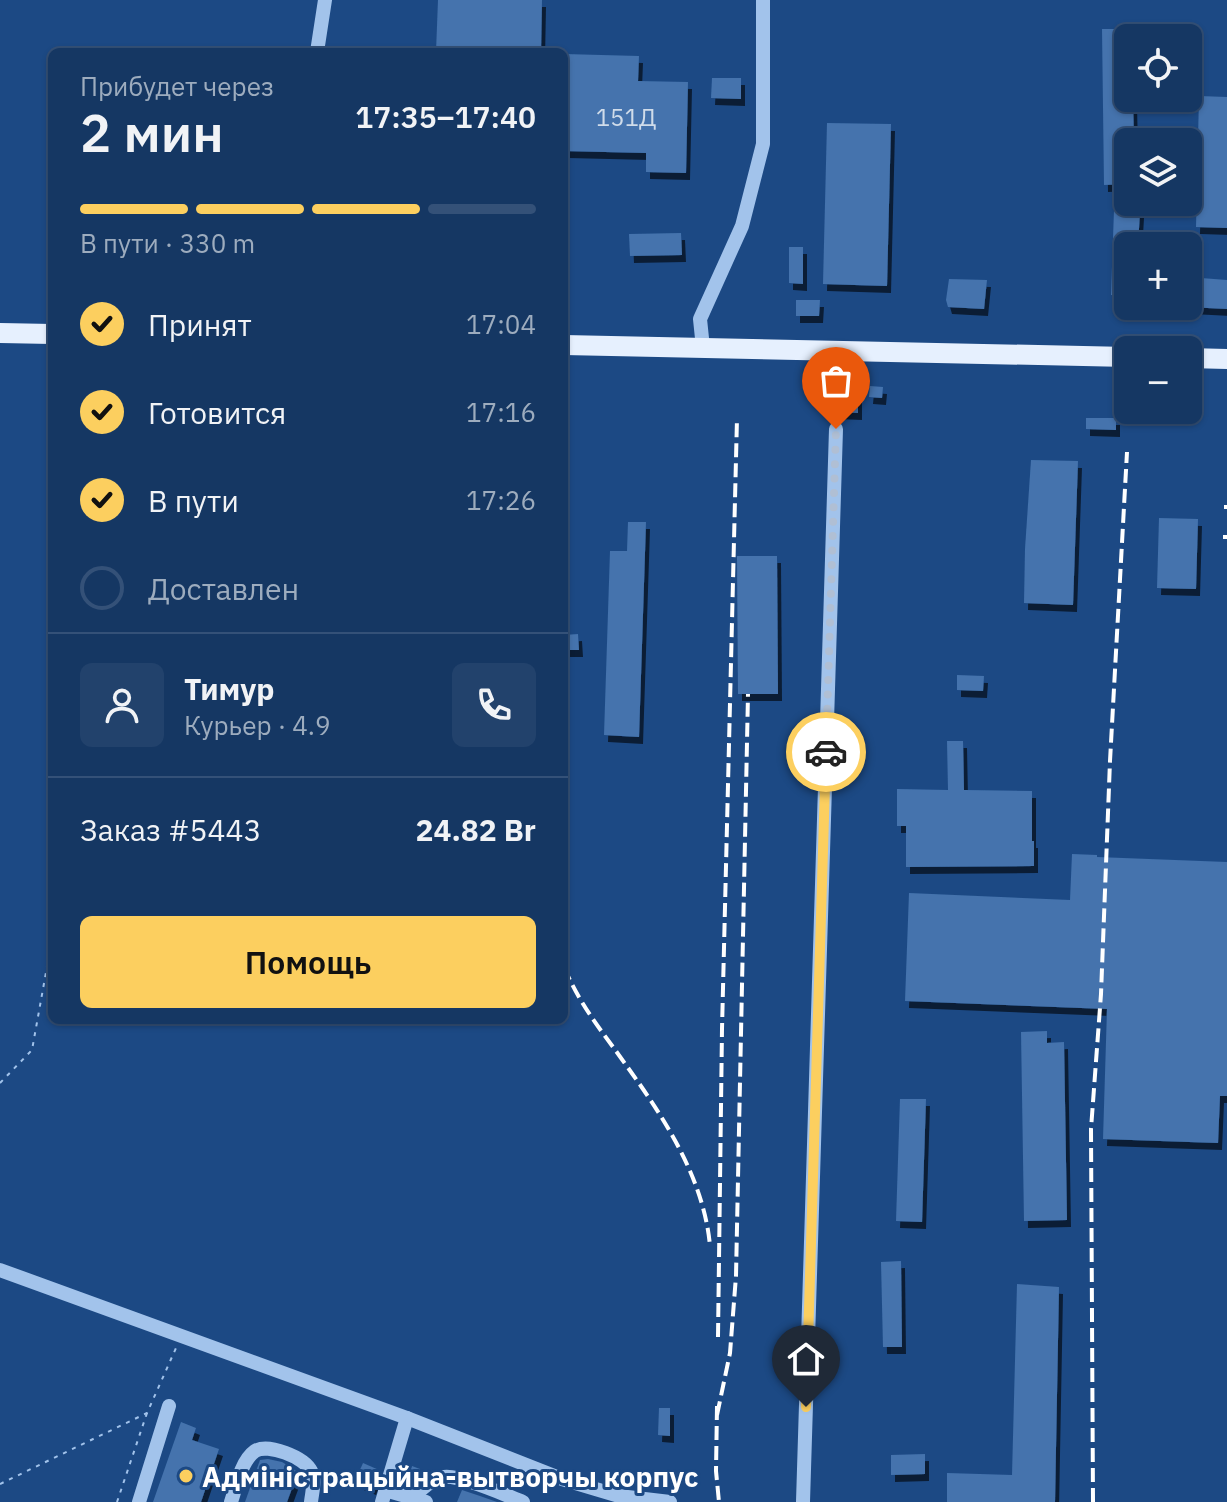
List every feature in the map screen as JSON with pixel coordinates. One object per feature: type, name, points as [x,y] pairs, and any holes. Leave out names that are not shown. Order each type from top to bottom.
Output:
[{"type":"main road","points":[[0,333],[48,334]]},
{"type":"main road","points":[[568,345],[1114,357]]},
{"type":"main road","points":[[1202,358],[1227,359]]},
{"type":"lane","points":[[318,48],[325,0]]},
{"type":"lane","points":[[703,348],[700,319],[742,226],[763,144],[763,0]]},
{"type":"lane","points":[[803,1502],[836,429]]},
{"type":"lane","points":[[0,1270],[407,1418],[562,1479],[619,1496],[670,1502]]},
{"type":"lane","points":[[139,1502],[169,1406]]},
{"type":"lane","points":[[407,1418],[384,1496],[420,1500]]},
{"type":"lane","points":[[231,1502],[251,1455],[268,1447],[290,1455],[311,1470],[311,1502]]},
{"type":"lane","points":[[420,1500],[416,1494],[446,1477],[460,1479],[523,1502]]},
{"type":"path","points":[[0,1083],[32,1050],[48,961]]},
{"type":"path","points":[[117,1502],[147,1413],[181,1336]]},
{"type":"path","points":[[0,1484],[147,1413]]},
{"type":"building","points":[[438,0],[542,0],[541,48],[436,48]]},
{"type":"building","points":[[1102,29],[1114,29],[1114,112],[1133,112],[1134,128],[1114,128],[1114,185],[1104,185]]},
{"type":"building","points":[[568,54],[639,56],[638,81],[688,82],[686,173],[646,172],[646,153],[568,151]]},
{"type":"building","points":[[712,78],[741,78],[741,99],[711,98]]},
{"type":"building","points":[[1202,96],[1227,97],[1227,228],[1196,227],[1196,216],[1202,216],[1202,128],[1198,128]]},
{"type":"building","points":[[827,123],[891,124],[887,286],[823,284]]},
{"type":"building","points":[[1114,210],[1114,216],[1140,216],[1139,232],[1114,232],[1114,295],[1111,295]]},
{"type":"building","points":[[681,233],[682,255],[630,256],[629,234]]},
{"type":"building","points":[[789,247],[803,247],[803,284],[789,283]]},
{"type":"building","points":[[1202,278],[1227,280],[1227,309],[1202,308]]},
{"type":"building","points":[[949,279],[987,280],[984,309],[948,307]]},
{"type":"building","points":[[796,300],[820,300],[819,316],[796,316]]},
{"type":"building","points":[[870,386],[883,387],[882,398],[869,397]]},
{"type":"building","points":[[835,396],[858,396],[858,413],[834,412]]},
{"type":"building","points":[[1086,418],[1114,418],[1116,424],[1116,430],[1086,429]]},
{"type":"building","points":[[1031,460],[1078,461],[1073,605],[1024,603]]},
{"type":"building","points":[[1159,518],[1198,519],[1196,589],[1157,588]]},
{"type":"building","points":[[628,522],[646,522],[639,737],[604,735],[610,551],[627,551]]},
{"type":"building","points":[[737,556],[777,556],[778,694],[738,694]]},
{"type":"building","points":[[578,634],[579,650],[568,650],[568,635]]},
{"type":"building","points":[[957,675],[984,676],[983,691],[957,690]]},
{"type":"building","points":[[947,741],[963,741],[964,790],[1032,791],[1034,866],[906,867],[906,826],[897,826],[897,789],[948,790]]},
{"type":"building","points":[[1072,854],[1227,862],[1227,1096],[1220,1096],[1218,1143],[1103,1139],[1107,1009],[905,1001],[909,893],[1070,900]]},
{"type":"building","points":[[1047,1031],[1047,1043],[1064,1042],[1067,1220],[1024,1221],[1021,1032]]},
{"type":"building","points":[[900,1099],[926,1099],[922,1222],[896,1221]]},
{"type":"building","points":[[901,1261],[902,1347],[883,1347],[881,1262]]},
{"type":"building","points":[[1017,1284],[1059,1287],[1055,1502],[947,1502],[947,1473],[1012,1475]]},
{"type":"building","points":[[659,1408],[670,1408],[670,1436],[658,1435]]},
{"type":"building","name":"Адміністрацыйна-вытворчы корпус","points":[[181,1422],[196,1428],[192,1440],[219,1449],[201,1502],[153,1502]]},
{"type":"building","points":[[925,1454],[925,1474],[891,1475],[891,1455]]},
{"type":"building","points":[[260,1460],[282,1462],[298,1472],[287,1502],[245,1502]]},
{"type":"building","points":[[363,1463],[379,1470],[372,1488],[355,1481]]},
{"type":"building","points":[[404,1463],[420,1469],[413,1483],[399,1478]]},
{"type":"building","points":[[462,1490],[480,1496],[497,1502],[457,1502]]},
{"type":"railway","points":[[718,1337],[737,418]]},
{"type":"railway","points":[[1093,1502],[1091,1129],[1101,994],[1127,452]]},
{"type":"railway","points":[[717,1415],[730,1353],[736,1276],[748,694]]},
{"type":"railway","points":[[568,975],[585,1007],[668,1128],[700,1197],[710,1246]]},
{"type":"railway","points":[[717,1406],[719,1502]]},
{"type":"way so far","points":[[826,752],[836,429]]},
{"type":"place","name":"Адміністрацыйна-вытворчы корпус","points":[[186,1476]]},
{"type":"route","points":[[806,1407],[826,752]]}]
